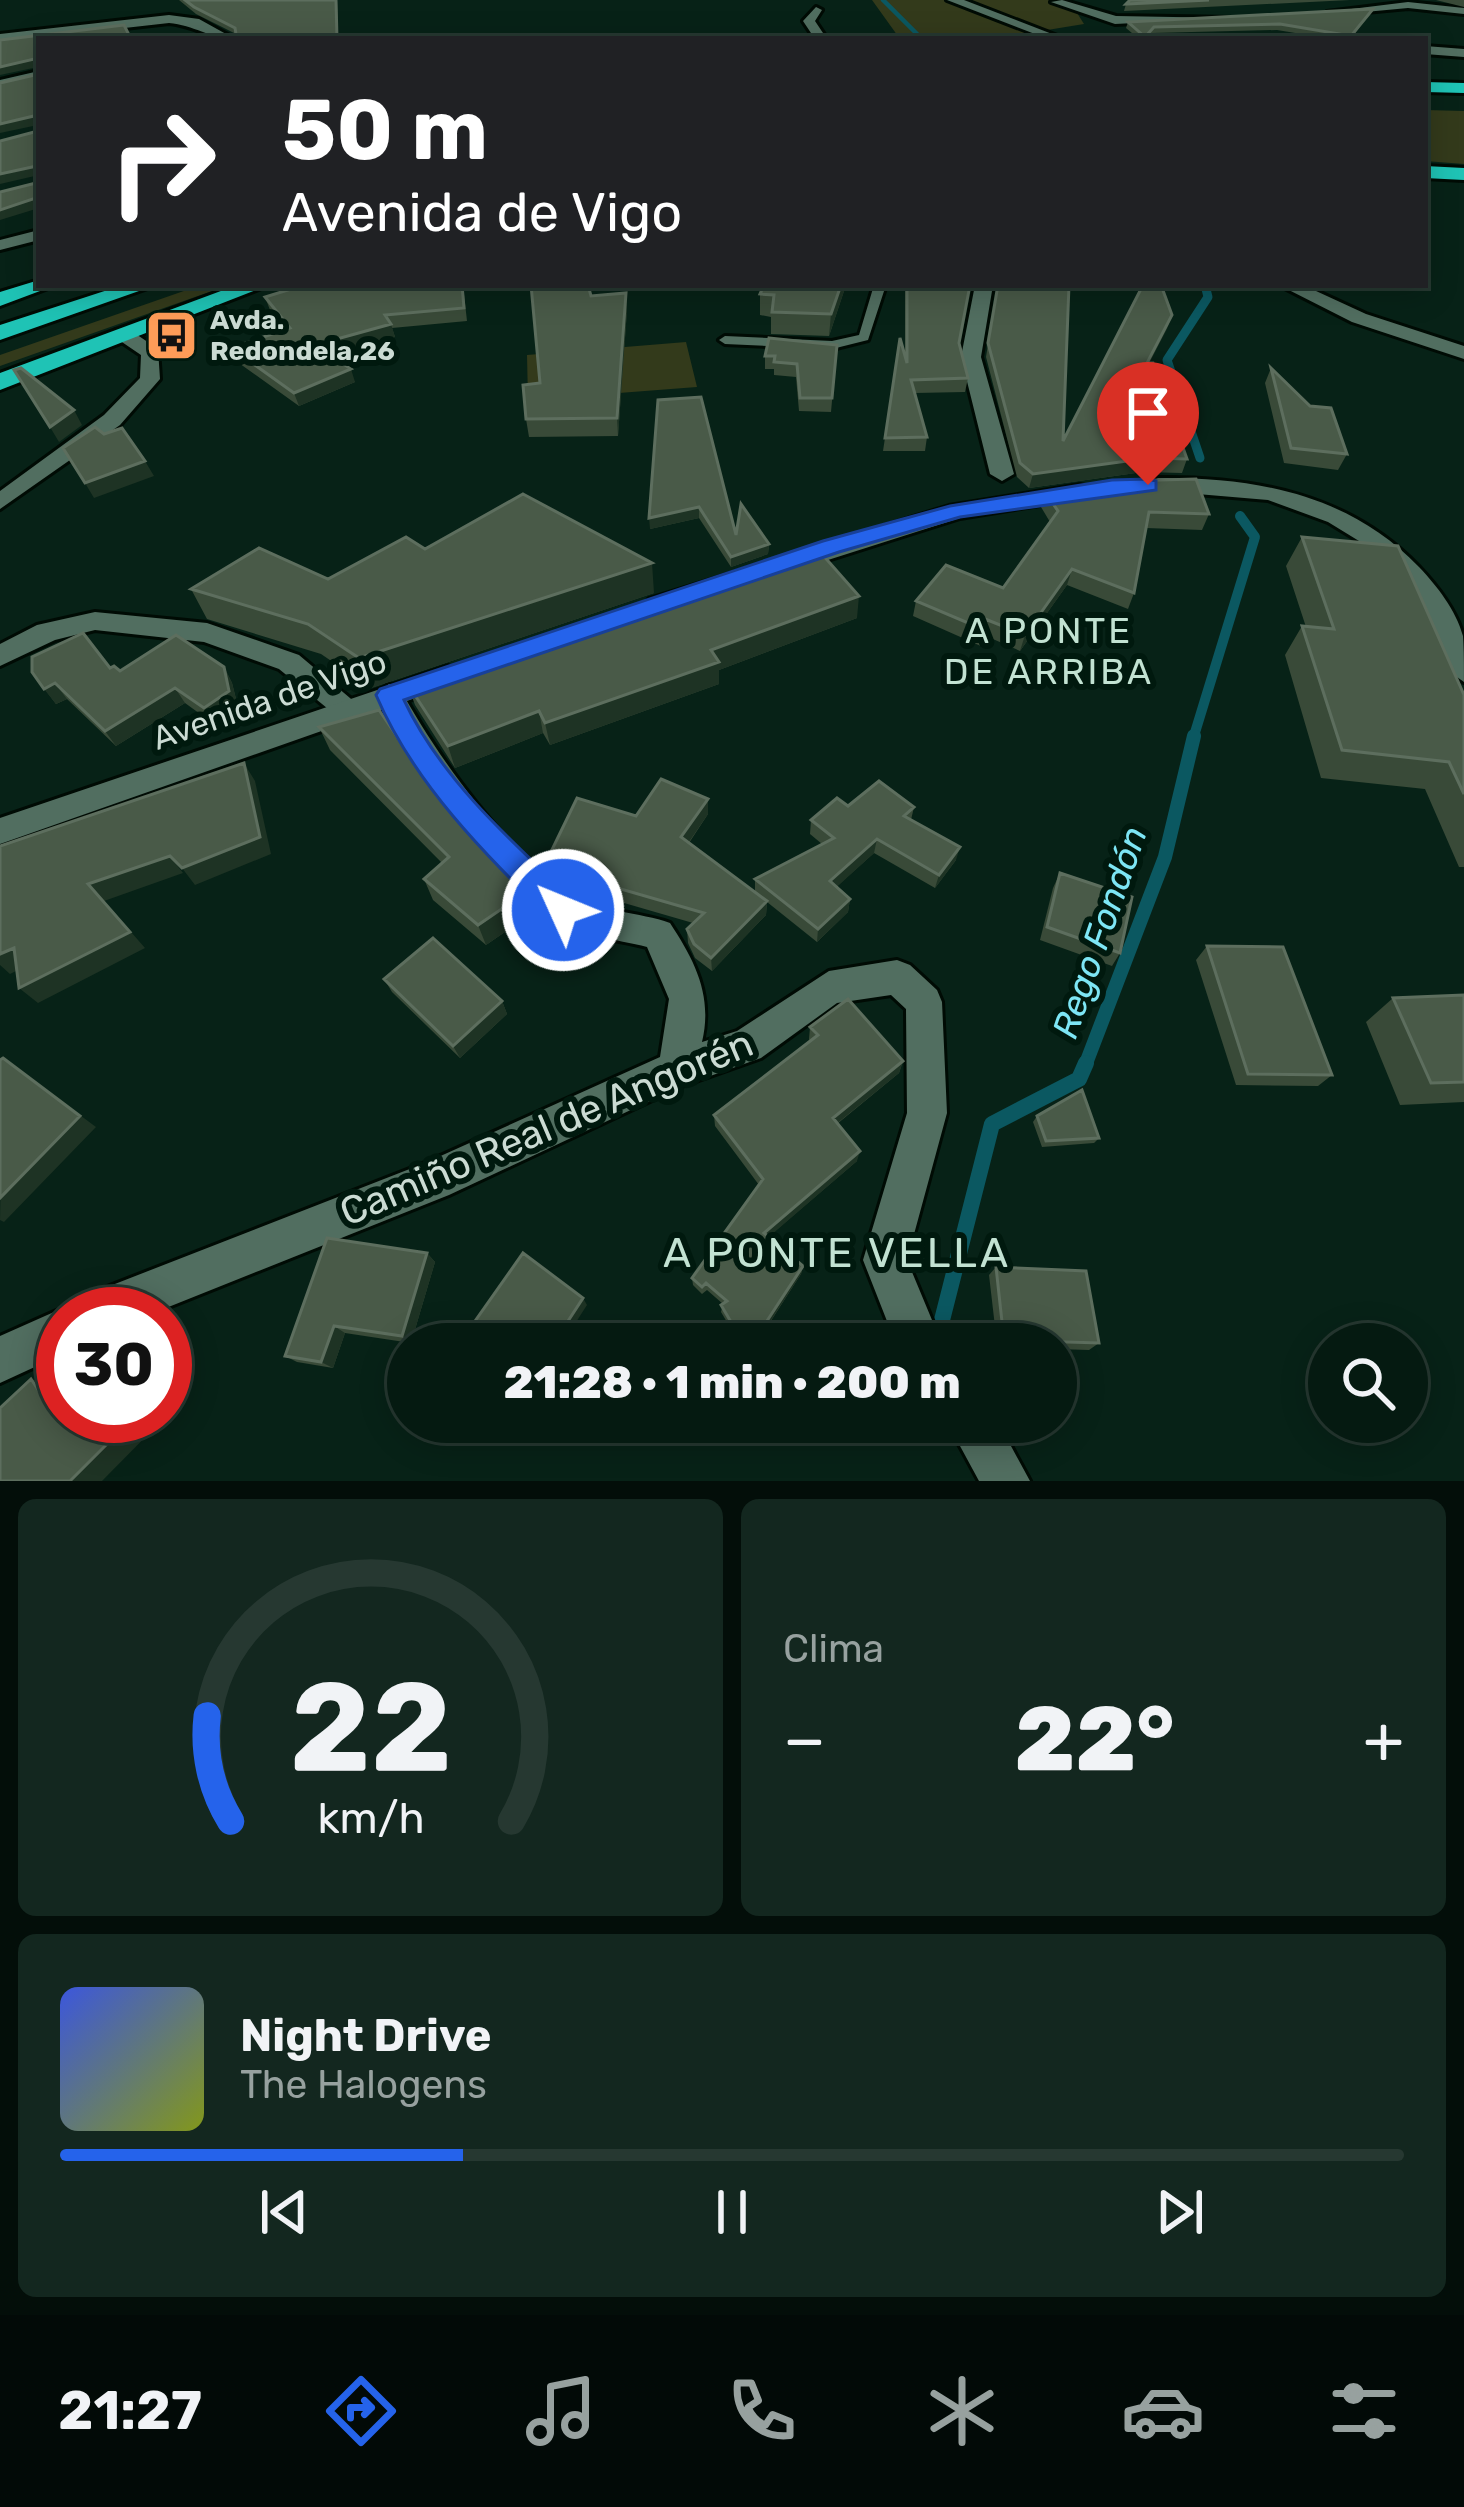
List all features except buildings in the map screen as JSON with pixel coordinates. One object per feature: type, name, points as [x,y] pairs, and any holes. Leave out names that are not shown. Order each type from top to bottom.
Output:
[{"type":"highway","points":[[1428,87],[1464,88]]},
{"type":"highway","points":[[1428,100],[1464,100]]},
{"type":"highway","points":[[1428,172],[1464,174]]},
{"type":"highway","points":[[0,299],[36,288]]},
{"type":"highway","points":[[0,333],[136,288]]},
{"type":"highway","points":[[0,382],[250,288]]},
{"type":"street","points":[[953,0],[1052,36]]},
{"type":"street","points":[[1442,0],[1462,10]]},
{"type":"street","points":[[1057,2],[1115,20],[1243,17]]},
{"type":"street","points":[[1307,14],[1408,5],[1462,10]]},
{"type":"street","points":[[816,10],[809,21],[819,36]]},
{"type":"street","points":[[0,38],[102,12]]},
{"type":"street","points":[[30,27],[169,20],[195,22],[224,36]]},
{"type":"street","points":[[1428,50],[1464,53]]},
{"type":"street","points":[[0,84],[36,76]]},
{"type":"street","points":[[0,245],[36,236]]},
{"type":"street","points":[[982,288],[971,357],[1002,474]]},
{"type":"street","points":[[1294,288],[1359,318],[1464,353]]},
{"type":"street","points":[[0,502],[112,420],[151,379],[151,352],[123,334]]},
{"type":"street","points":[[638,612],[831,547],[958,511],[1123,486],[1221,483],[1286,495],[1363,529],[1426,591],[1464,672]]},
{"type":"street","points":[[0,656],[47,632],[95,621],[207,633],[289,662],[348,710]]},
{"type":"street","name":"Avenida de Vigo","points":[[0,831],[471,669]]},
{"type":"street","points":[[389,695],[403,728],[482,832],[563,910],[658,934],[687,979],[687,1034],[675,1070]]},
{"type":"street","name":"Camiño Real de Angorén","points":[[163,1287],[434,1180],[675,1070],[748,1045],[829,988],[897,977],[924,1002],[927,1113],[885,1260],[910,1323]]},
{"type":"street","points":[[0,1360],[36,1343]]},
{"type":"street","points":[[983,1443],[1006,1481]]},
{"type":"lane","points":[[724,340],[832,345],[864,337],[879,288]]},
{"type":"green space","points":[[872,0],[1069,0],[1084,24],[1035,32],[1040,36],[898,36]]},
{"type":"green space","points":[[1428,110],[1464,111],[1464,164],[1428,161]]},
{"type":"green space","points":[[192,288],[221,288],[0,366],[0,355]]},
{"type":"green space","points":[[686,342],[697,387],[528,400],[527,355]]},
{"type":"waterway","name":"Rego Fondón","points":[[883,0],[919,36]]},
{"type":"waterway","name":"Rego Fondón","points":[[1200,458],[1167,360],[1208,297],[1206,288]]},
{"type":"waterway","name":"Rego Fondón","points":[[1193,739],[1255,537],[1240,516]]},
{"type":"waterway","name":"Rego Fondón","points":[[1085,1066],[1165,857],[1194,736]]},
{"type":"waterway","name":"Rego Fondón","points":[[941,1323],[992,1124],[1079,1079],[1086,1063]]},
{"type":"place","name":"Avda. Redondela,26","points":[[171,336]]},
{"type":"district","name":"A PONTE DE ARRIBA","points":[[1049,650]]},
{"type":"district","name":"A PONTE VELLA","points":[[837,1252]]},
{"type":"route","points":[[563,910],[482,832],[403,728],[389,695],[831,547],[958,511],[1148,485]]}]
